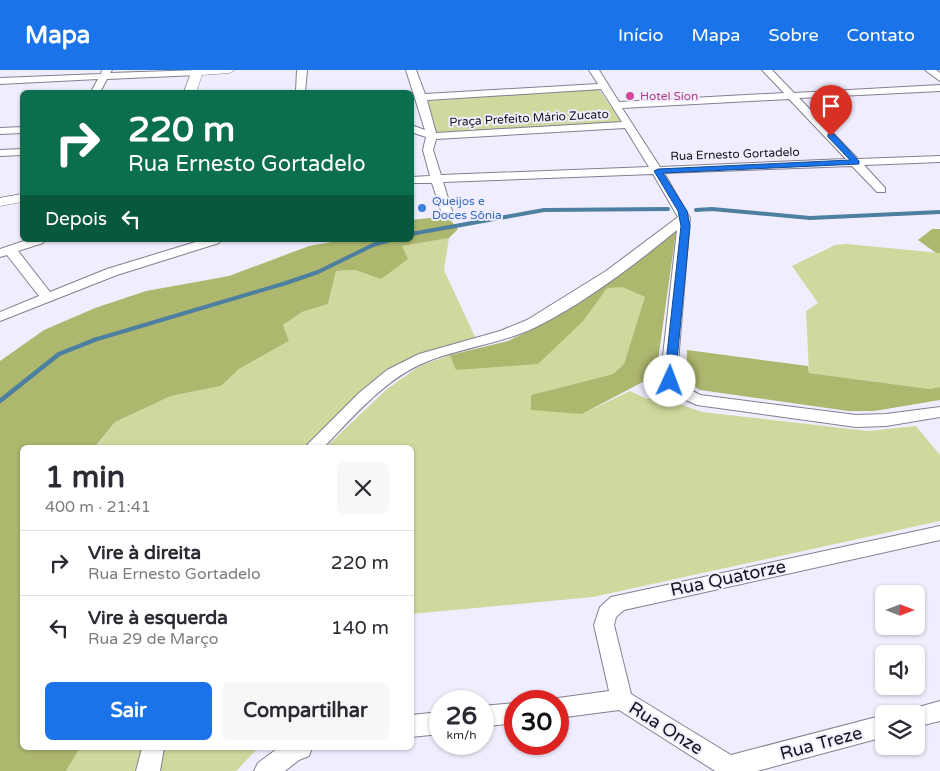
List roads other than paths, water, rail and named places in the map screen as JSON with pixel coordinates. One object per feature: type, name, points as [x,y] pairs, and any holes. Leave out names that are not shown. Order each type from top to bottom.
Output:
[{"type":"street","points":[[0,81],[106,73],[229,70]]},
{"type":"street","points":[[301,90],[302,70]]},
{"type":"street","points":[[403,70],[408,90]]},
{"type":"street","points":[[411,70],[417,90],[423,101],[432,136],[428,150],[446,211]]},
{"type":"street","points":[[594,70],[658,171],[684,218],[669,374],[674,388],[697,400],[856,421],[886,420],[940,412]]},
{"type":"street","points":[[767,70],[857,162],[881,190]]},
{"type":"street","points":[[930,70],[940,78]]},
{"type":"street","points":[[191,90],[198,71]]},
{"type":"street","points":[[97,90],[106,73]]},
{"type":"street","name":"Praça Prefeito Mário Zucato","points":[[414,105],[423,101],[604,86]]},
{"type":"street","points":[[616,106],[940,88]]},
{"type":"street","points":[[414,96],[423,101]]},
{"type":"street","name":"Praça Prefeito Mário Zucato","points":[[432,136],[629,125]]},
{"type":"street","points":[[414,129],[432,136]]},
{"type":"street","points":[[0,131],[20,130]]},
{"type":"street","points":[[0,153],[20,152]]},
{"type":"street","name":"Rua Ernesto Gortadelo","points":[[414,180],[940,159]]},
{"type":"street","points":[[0,202],[20,198]]},
{"type":"street","points":[[315,445],[370,393],[401,368],[426,357],[503,336],[531,324],[653,243],[684,218]]},
{"type":"street","points":[[33,242],[5,252],[47,298]]},
{"type":"street","points":[[0,317],[112,272],[208,242]]},
{"type":"street","name":"Rua Quatorze","points":[[622,700],[604,625],[607,613],[618,604],[940,533]]},
{"type":"street","points":[[569,707],[622,700]]},
{"type":"street","name":"Rua Onze","points":[[622,700],[732,769]]},
{"type":"street","points":[[925,715],[940,711]]},
{"type":"street","points":[[414,726],[429,724]]},
{"type":"street","name":"Rua Treze","points":[[732,769],[875,729]]},
{"type":"street","points":[[148,771],[153,750]]},
{"type":"street","points":[[266,771],[296,750]]},
{"type":"waterway","points":[[414,233],[544,210],[668,209]]},
{"type":"waterway","points":[[696,210],[712,209],[810,218],[940,212]]},
{"type":"waterway","points":[[96,339],[286,283],[318,272],[373,245],[383,242]]},
{"type":"waterway","points":[[0,401],[59,354],[96,339]]},
{"type":"place","name":"Hotel Sion","points":[[630,96]]},
{"type":"place","name":"Queijos e Doces Sônia","points":[[422,208]]}]
